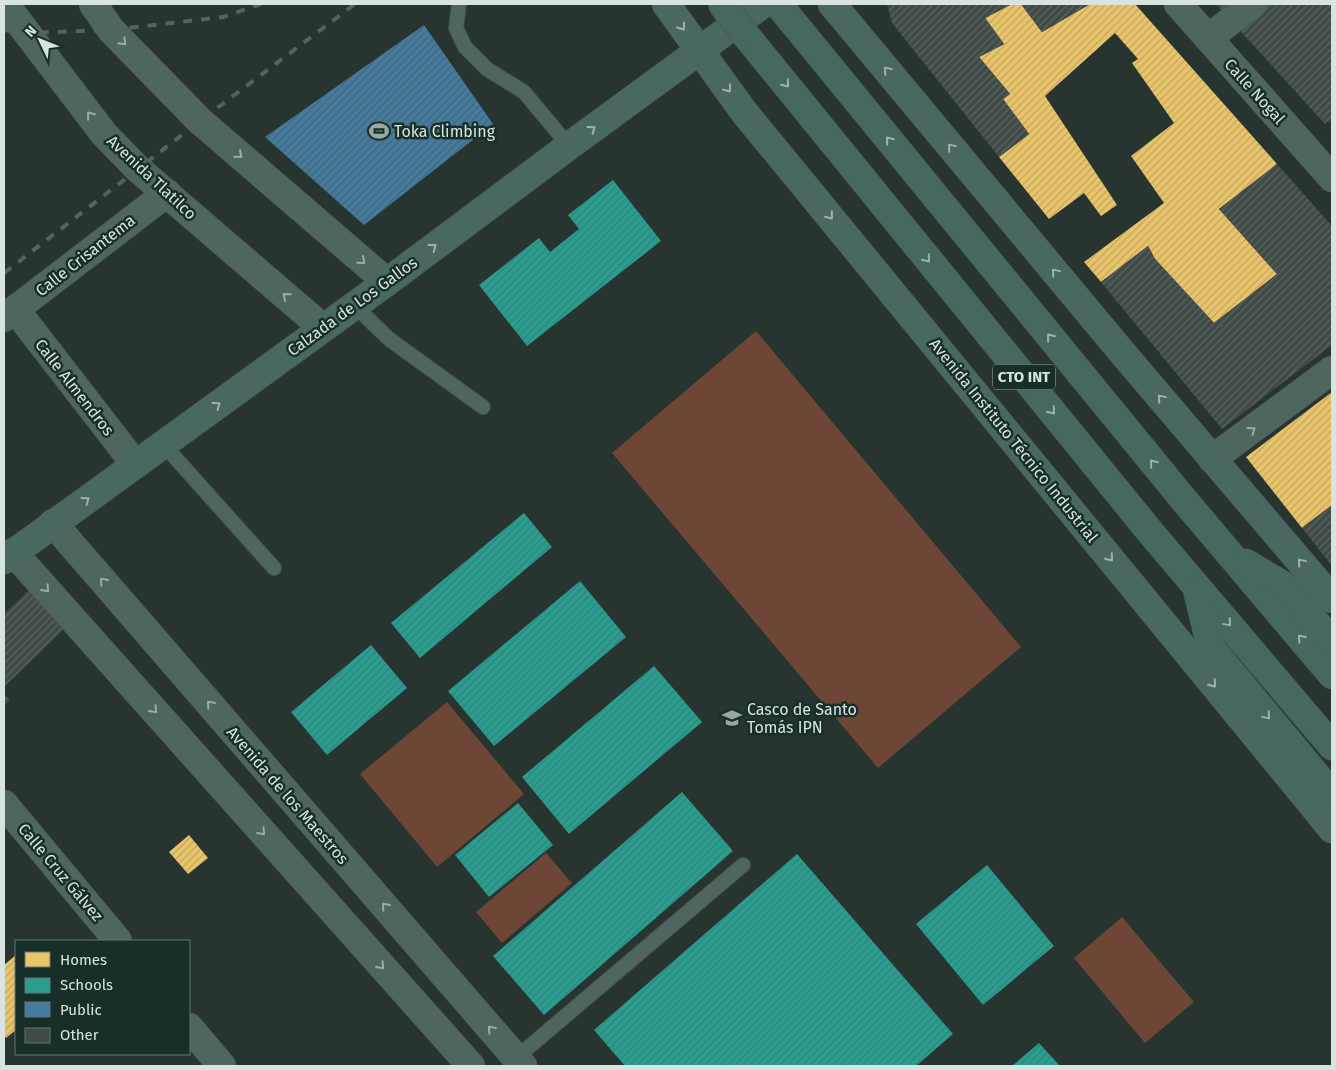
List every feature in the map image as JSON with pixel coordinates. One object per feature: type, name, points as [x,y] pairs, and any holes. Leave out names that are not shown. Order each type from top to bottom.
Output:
[{"type":"highway","name":"CTO INT","points":[[722,4],[896,221],[1195,584],[1332,746]]},
{"type":"highway","name":"CTO INT","points":[[778,4],[1225,550],[1332,676]]},
{"type":"highway","points":[[1225,550],[1283,584],[1332,641]]},
{"type":"highway","points":[[1195,584],[1211,648],[1332,794]]},
{"type":"main road","name":"CTO INT","points":[[666,4],[698,50]]},
{"type":"main road","name":"Calzada de Los Gallos","points":[[9,556],[387,282],[568,146],[763,4]]},
{"type":"main road","points":[[832,4],[1120,350],[1332,599]]},
{"type":"main road","name":"Avenida Instituto Técnico Industrial","points":[[698,50],[744,112],[1332,829]]},
{"type":"street","name":"Avenida Tlatilco","points":[[5,4],[104,134],[138,169],[323,328]]},
{"type":"street","points":[[92,4],[111,30],[200,121],[387,282]]},
{"type":"street","name":"Calle Nogal","points":[[1178,4],[1328,164]]},
{"type":"street","points":[[1208,38],[1253,4]]},
{"type":"street","name":"Calle Crisantema","points":[[10,314],[167,192]]},
{"type":"street","name":"Calle Almendros","points":[[10,314],[135,464]]},
{"type":"street","points":[[1212,459],[1332,370]]},
{"type":"street","name":"Avenida de los Maestros","points":[[53,523],[519,1062]]},
{"type":"street","points":[[9,556],[471,1066]]},
{"type":"street","name":"Calle Cruz Gálvez","points":[[4,804],[117,940]]},
{"type":"street","points":[[190,1027],[222,1066]]},
{"type":"lane","points":[[459,4],[456,28],[465,47],[487,69],[524,92],[568,146]]},
{"type":"lane","points":[[354,305],[388,339],[483,407]]},
{"type":"lane","points":[[163,444],[274,568]]},
{"type":"lane","points":[[519,1062],[743,865]]},
{"type":"shaded area","points":[[756,331],[1021,647],[878,768],[612,453]]},
{"type":"shaded area","points":[[447,702],[524,794],[437,867],[360,774]]},
{"type":"shaded area","points":[[546,853],[572,883],[502,943],[476,912]]},
{"type":"shaded area","points":[[1122,917],[1194,1002],[1145,1043],[1074,958]]},
{"type":"building: Homes","points":[[1012,4],[1021,4],[1042,32],[1090,4],[1135,4],[1277,164],[1219,209],[1277,274],[1214,323],[1155,259],[1148,246],[1101,282],[1084,262],[1164,203],[1131,156],[1174,123],[1132,63],[1138,59],[1115,33],[1045,96],[1117,205],[1101,216],[1084,193],[1049,219],[999,157],[1029,134],[1003,99],[1010,94],[979,57],[1004,44],[985,18]]},
{"type":"building: Homes","points":[[1332,392],[1332,505],[1302,528],[1246,457]]},
{"type":"building: Homes","points":[[189,835],[208,858],[188,874],[169,852]]},
{"type":"building: Homes","points":[[15,956],[15,1031],[6,1038],[4,1035],[4,965]]},
{"type":"building: Schools","points":[[613,180],[661,241],[527,346],[479,285],[539,238],[550,252],[579,229],[568,215]]},
{"type":"building: Schools","points":[[524,513],[552,547],[420,658],[391,623]]},
{"type":"building: Schools","points":[[580,581],[626,637],[494,746],[448,691]]},
{"type":"building: Schools","points":[[371,645],[407,688],[327,755],[291,712]]},
{"type":"building: Schools","points":[[654,666],[702,722],[569,834],[522,777]]},
{"type":"building: Schools","points":[[682,792],[733,851],[544,1015],[493,956]]},
{"type":"building: Schools","points":[[518,803],[553,845],[489,897],[455,855]]},
{"type":"building: Schools","points":[[797,854],[953,1034],[916,1066],[625,1066],[594,1030]]},
{"type":"building: Schools","points":[[987,865],[1054,946],[983,1005],[916,924]]},
{"type":"building: Schools","points":[[1039,1043],[1060,1066],[1012,1066]]},
{"type":"building: Public","name":"Toka Climbing","points":[[424,25],[493,124],[364,225],[265,137]]},
{"type":"building: Other","points":[[887,4],[1012,4],[985,18],[1004,44],[979,57],[1010,94],[1003,99],[1029,134],[999,157],[892,23]]},
{"type":"building: Other","points":[[1021,4],[1090,4],[1042,32]]},
{"type":"building: Other","points":[[1216,4],[1243,4],[1226,16]]},
{"type":"building: Other","points":[[1262,4],[1332,4],[1332,119],[1325,124],[1234,24]]},
{"type":"building: Other","points":[[1277,164],[1332,226],[1332,345],[1222,429],[1101,282],[1148,246],[1155,259],[1214,323],[1277,274],[1219,209]]},
{"type":"building: Other","points":[[1332,505],[1332,566],[1302,528]]},
{"type":"building: Other","points":[[32,587],[68,625],[4,687],[4,614]]},
{"type":"building: Other","points":[[4,694],[10,700],[4,706]]},
{"type":"railway","points":[[4,30],[27,33],[111,30],[223,17],[261,4]]},
{"type":"railway","points":[[4,273],[355,4]]},
{"type":"place","name":"Toka Climbing","points":[[379,131]]},
{"type":"place","name":"Casco de Santo Tomás IPN","points":[[732,718]]}]
